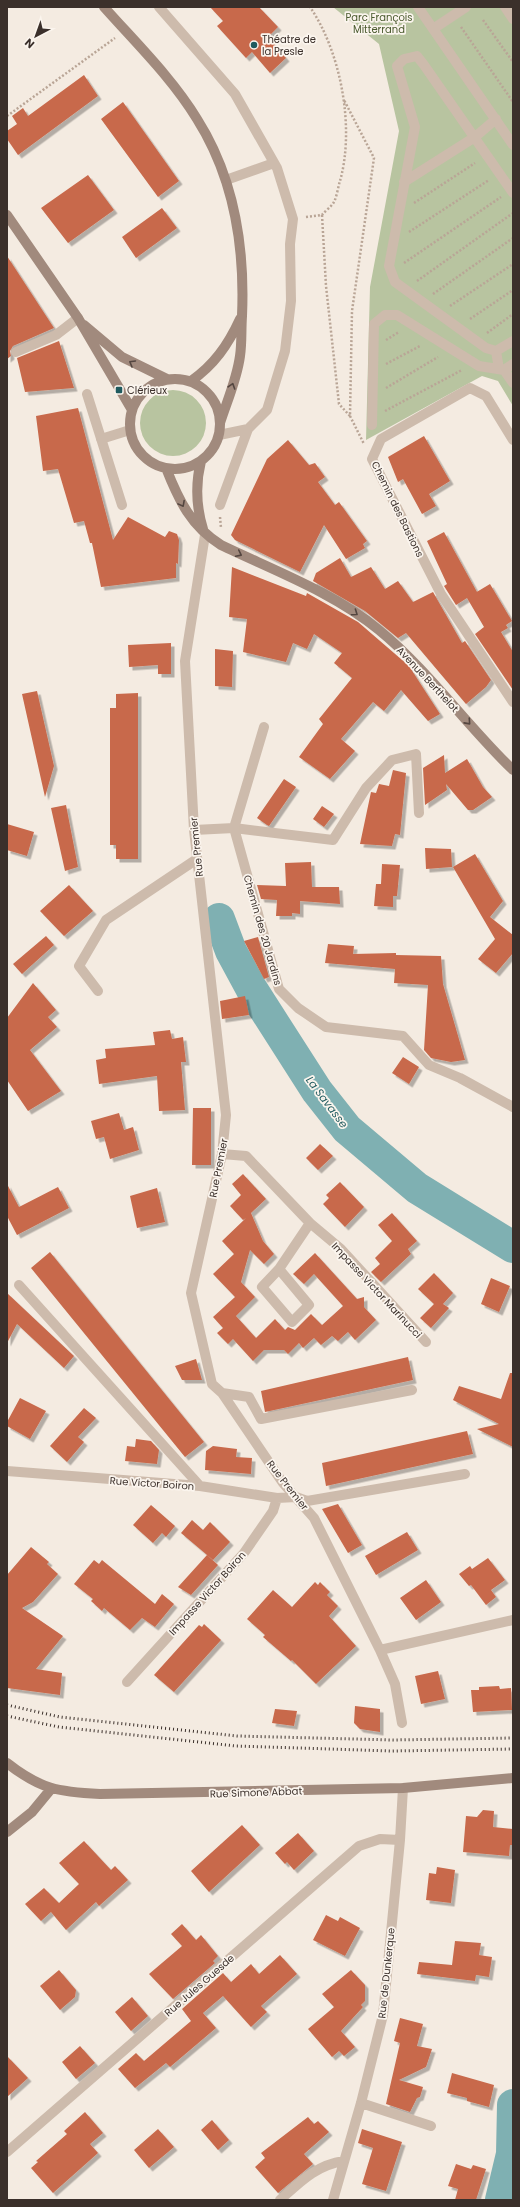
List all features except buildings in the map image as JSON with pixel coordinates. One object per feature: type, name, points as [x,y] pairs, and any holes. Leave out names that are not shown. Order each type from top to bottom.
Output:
[{"type":"main road","points":[[107,10],[157,65],[197,119],[226,180],[233,205],[241,249],[244,276],[240,356],[220,423],[219,435],[209,454],[201,461],[190,467],[178,469],[166,468],[152,463],[141,454],[130,430],[132,410],[145,390],[155,383],[167,379]]},
{"type":"main road","points":[[7,215],[78,318],[132,410]]},
{"type":"main road","points":[[191,381],[207,370],[223,350],[242,314]]},
{"type":"main road","points":[[78,318],[122,357],[167,379],[191,381],[202,388],[212,398],[218,409],[220,423]]},
{"type":"main road","points":[[201,461],[197,487],[197,508],[205,535]]},
{"type":"main road","name":"Avenue Berthelot","points":[[166,468],[186,512],[205,535],[221,545],[340,603],[378,629],[412,660],[495,753],[513,770]]},
{"type":"main road","name":"Rue Simone Abbat","points":[[7,1763],[28,1779],[51,1789],[100,1794],[403,1788],[513,1778]]},
{"type":"main road","points":[[7,1832],[32,1812],[51,1789]]},
{"type":"street","points":[[159,7],[235,94],[274,163],[293,219],[290,244],[291,300],[285,351],[267,410],[248,430],[220,505]]},
{"type":"street","points":[[418,7],[513,145]]},
{"type":"street","points":[[433,29],[466,7]]},
{"type":"street","points":[[505,7],[513,19]]},
{"type":"street","points":[[512,192],[417,56],[404,59],[397,66],[415,127],[389,266],[395,282],[486,348],[496,352],[513,383]]},
{"type":"street","points":[[404,182],[496,120]]},
{"type":"street","points":[[226,180],[274,163]]},
{"type":"street","points":[[372,422],[374,324],[385,314],[397,315],[433,339],[480,366],[506,368]]},
{"type":"street","points":[[16,352],[56,335],[78,318]]},
{"type":"street","points":[[496,352],[513,341]]},
{"type":"street","name":"Chemin des Bastions","points":[[513,440],[486,396],[470,388],[381,439],[372,459],[441,594],[513,702]]},
{"type":"street","points":[[86,394],[122,505]]},
{"type":"street","points":[[101,439],[130,430]]},
{"type":"street","points":[[219,435],[248,430]]},
{"type":"street","name":"Rue Premier","points":[[205,535],[185,662],[194,830],[226,1115],[222,1154],[191,1292],[212,1384],[222,1393],[283,1483],[314,1518],[380,1650],[395,1684],[402,1723]]},
{"type":"street","points":[[234,828],[264,727]]},
{"type":"street","points":[[194,830],[234,828],[333,840],[366,788],[392,760],[416,754],[419,813]]},
{"type":"street","name":"Chemin des 20 Jardins","points":[[234,828],[279,989],[298,1008],[326,1027],[404,1036],[429,1065],[460,1078],[513,1106]]},
{"type":"street","points":[[98,991],[79,966],[106,920],[197,859]]},
{"type":"street","name":"Impasse Victor Marinucci","points":[[222,1154],[246,1156],[310,1223],[340,1249],[426,1342]]},
{"type":"street","points":[[279,1269],[309,1305],[292,1322],[262,1287],[279,1269],[310,1223]]},
{"type":"street","points":[[19,1285],[200,1486]]},
{"type":"street","points":[[222,1393],[249,1397],[261,1419],[412,1390]]},
{"type":"street","name":"Rue Victor Boiron","points":[[7,1471],[200,1486],[277,1498],[296,1497],[307,1501],[465,1474]]},
{"type":"street","name":"Impasse Victor Boiron","points":[[127,1682],[244,1553],[274,1511],[277,1498]]},
{"type":"street","points":[[380,1650],[513,1620]]},
{"type":"street","name":"Rue de Dunkerque","points":[[333,2200],[361,2104],[383,2015],[400,1840],[403,1788]]},
{"type":"street","name":"Rue Jules Guesde","points":[[7,2152],[359,1846],[380,1839],[400,1840]]},
{"type":"street","points":[[361,2104],[431,2126]]},
{"type":"street","points":[[280,2200],[312,2171],[332,2163],[344,2161]]},
{"type":"path","points":[[310,7],[322,26],[344,100],[374,158],[352,310],[350,416]]},
{"type":"path","points":[[453,15],[513,102]]},
{"type":"path","points":[[483,20],[513,62]]},
{"type":"path","points":[[7,116],[126,31]]},
{"type":"path","points":[[293,219],[322,215],[334,201],[344,166],[346,128],[344,100]]},
{"type":"path","points":[[399,213],[487,155]]},
{"type":"path","points":[[394,242],[500,173]]},
{"type":"path","points":[[391,271],[512,192]]},
{"type":"path","points":[[405,289],[513,213]]},
{"type":"path","points":[[322,215],[326,286],[339,404],[350,416],[372,459]]},
{"type":"path","points":[[422,301],[513,238]]},
{"type":"path","points":[[439,314],[513,264]]},
{"type":"path","points":[[458,328],[513,290]]},
{"type":"path","points":[[476,341],[513,314]]},
{"type":"path","points":[[374,348],[412,325]]},
{"type":"path","points":[[373,371],[433,339]]},
{"type":"path","points":[[373,395],[451,350]]},
{"type":"path","points":[[372,422],[474,363]]},
{"type":"path","points":[[220,505],[221,545]]},
{"type":"green space","name":"Parc François Mitterrand","points":[[333,7],[513,7],[513,406],[498,381],[482,376],[366,440],[370,287],[399,131],[379,44]]},
{"type":"green space","points":[[173,390],[186,393],[196,400],[203,410],[206,423],[203,436],[196,446],[186,453],[173,456],[160,453],[150,446],[143,436],[140,423],[143,410],[150,400],[160,393]]},
{"type":"waterway","name":"La Savasse","points":[[219,919],[231,951],[251,988],[317,1091],[347,1129],[417,1188],[513,1247]]},
{"type":"waterway","name":"La Savasse","points":[[501,2200],[512,2154],[513,2105]]},
{"type":"railway","points":[[7,1705],[60,1717],[237,1736],[393,1740],[513,1738]]},
{"type":"railway","points":[[7,1716],[59,1727],[236,1746],[392,1751],[513,1749]]},
{"type":"place","name":"Théatre de la Presle","points":[[254,45]]},
{"type":"place","name":"Clérieux","points":[[119,390]]}]
